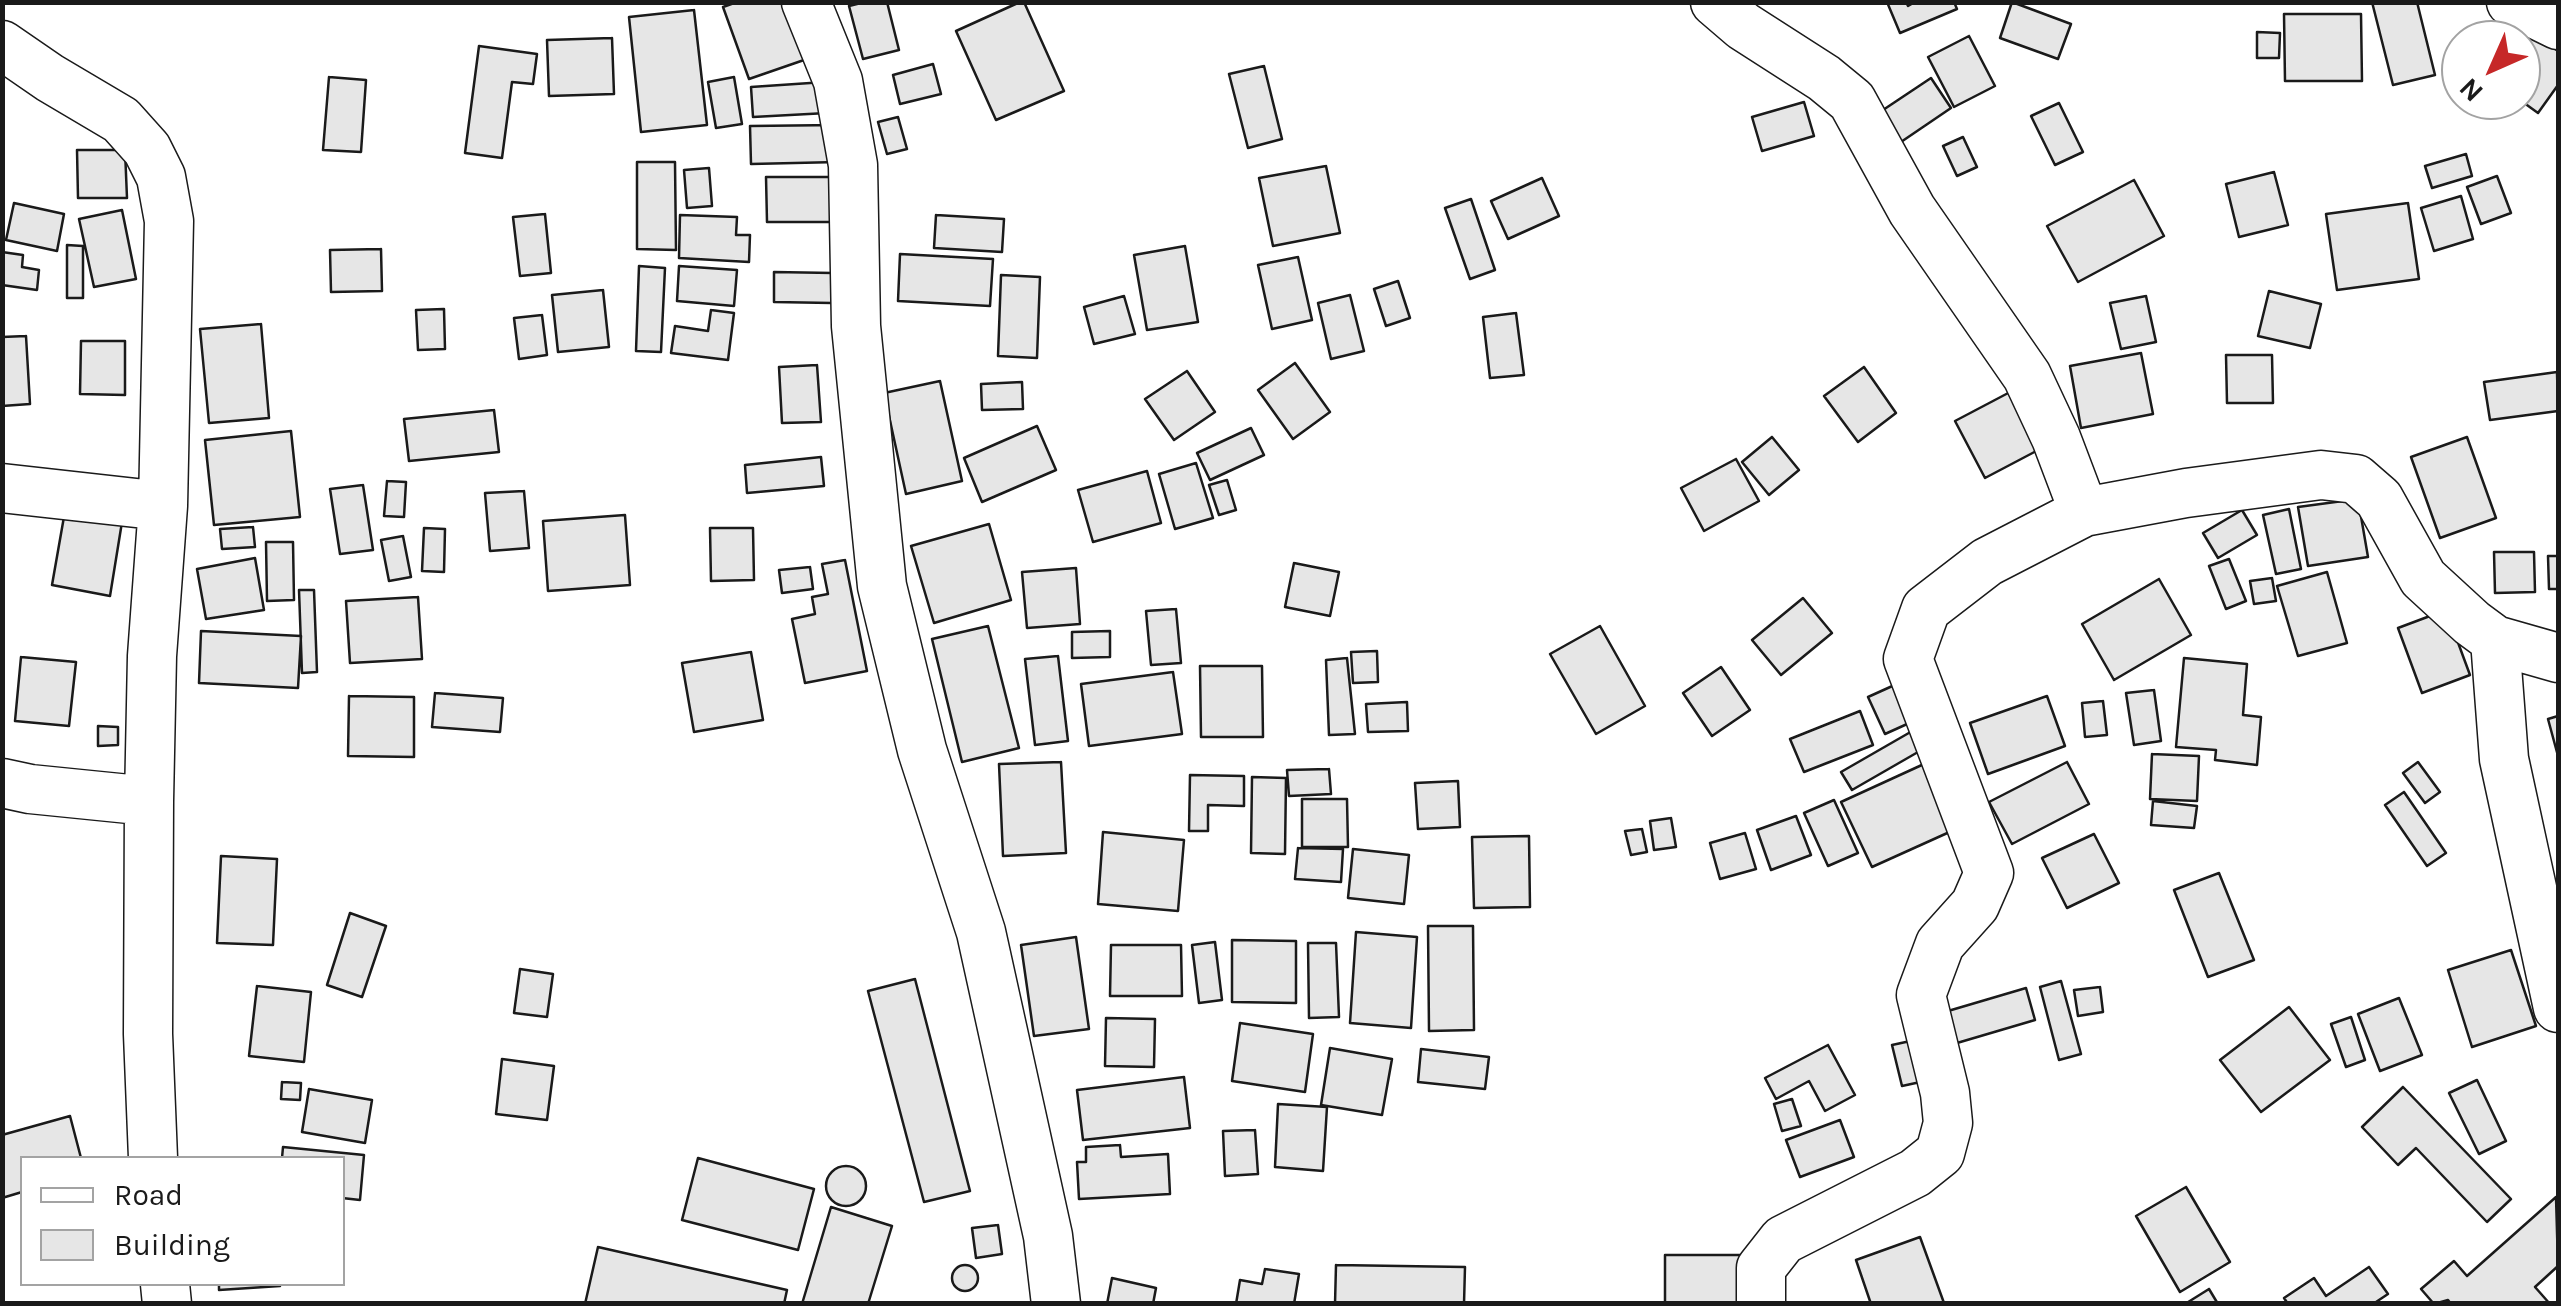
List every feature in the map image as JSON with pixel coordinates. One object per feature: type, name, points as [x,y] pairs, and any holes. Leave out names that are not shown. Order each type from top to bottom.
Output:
[{"type":"street","points":[[806,2],[838,81],[853,166],[856,326],[882,586],[922,750],[981,932],[1048,1236],[1056,1304]]},
{"type":"street","points":[[1715,2],[1743,26],[1824,78],[1852,101],[1912,210],[2027,376],[2084,512]]},
{"type":"street","points":[[2511,2],[2558,25]]},
{"type":"street","points":[[2,45],[121,120],[147,149],[161,177],[170,221],[163,506],[152,656],[149,800],[148,1034],[153,1156]]},
{"type":"street","points":[[1761,1304],[1761,1268],[1783,1240],[1915,1173],[1940,1153],[1948,1122],[1945,1093],[1921,994],[1940,944],[1975,905],[1988,874],[1980,842],[1928,719],[1908,659],[1926,609],[1987,562],[2084,512],[2321,475],[2356,480],[2379,499],[2423,578],[2495,640],[2558,658]]},
{"type":"street","points":[[2,488],[163,506]]},
{"type":"street","points":[[2495,640],[2504,759],[2558,1008]]},
{"type":"street","points":[[2,783],[149,800]]},
{"type":"building","points":[[737,2],[785,2],[804,60],[749,79],[723,7]]},
{"type":"building","points":[[887,2],[899,50],[863,59],[849,6]]},
{"type":"building","points":[[1024,2],[1064,91],[996,120],[956,31]]},
{"type":"building","points":[[1887,2],[1906,2],[1908,6],[1915,2],[1954,2],[1957,9],[1900,33]]},
{"type":"building","points":[[2012,2],[2071,24],[2058,59],[2000,38]]},
{"type":"building","points":[[2372,2],[2417,2],[2435,75],[2393,85]]},
{"type":"building","points":[[694,10],[707,125],[641,132],[629,17]]},
{"type":"building","points":[[2284,14],[2361,14],[2362,81],[2285,81]]},
{"type":"building","points":[[2257,32],[2280,33],[2279,58],[2257,58]]},
{"type":"building","points":[[1969,36],[1995,86],[1954,107],[1928,57]]},
{"type":"building","points":[[612,38],[614,94],[549,96],[547,40]]},
{"type":"building","points":[[2541,39],[2558,51],[2558,85],[2541,109]]},
{"type":"building","points":[[479,46],[537,54],[533,84],[512,82],[502,158],[465,153]]},
{"type":"building","points":[[933,64],[941,94],[900,104],[893,75]]},
{"type":"building","points":[[1264,66],[1282,139],[1248,148],[1229,74]]},
{"type":"building","points":[[329,77],[366,80],[361,152],[323,150]]},
{"type":"building","points":[[734,77],[742,124],[716,128],[708,82]]},
{"type":"building","points":[[1931,78],[1951,108],[1898,144],[1877,114]]},
{"type":"building","points":[[825,82],[827,113],[753,117],[751,87]]},
{"type":"building","points":[[1804,102],[1814,136],[1762,151],[1752,117]]},
{"type":"building","points":[[2059,103],[2083,152],[2055,165],[2031,116]]},
{"type":"building","points":[[898,117],[907,149],[887,154],[878,122]]},
{"type":"building","points":[[837,125],[838,162],[751,164],[750,126]]},
{"type":"building","points":[[1963,137],[1977,167],[1957,176],[1943,146]]},
{"type":"building","points":[[77,150],[125,150],[127,198],[78,198]]},
{"type":"building","points":[[2466,154],[2472,176],[2432,188],[2425,166]]},
{"type":"building","points":[[637,162],[675,162],[676,250],[637,249]]},
{"type":"building","points":[[1326,166],[1340,233],[1273,246],[1259,178]]},
{"type":"building","points":[[709,168],[712,206],[687,208],[684,170]]},
{"type":"building","points":[[2274,172],[2288,225],[2239,237],[2226,184]]},
{"type":"building","points":[[2497,176],[2511,213],[2481,224],[2467,187]]},
{"type":"building","points":[[766,177],[840,177],[841,222],[767,222]]},
{"type":"building","points":[[1542,178],[1559,216],[1508,239],[1491,201]]},
{"type":"building","points":[[2134,180],[2164,236],[2078,282],[2047,226]]},
{"type":"building","points":[[2461,196],[2473,239],[2434,251],[2421,208]]},
{"type":"building","points":[[1471,199],[1495,270],[1470,279],[1445,208]]},
{"type":"building","points":[[14,203],[64,214],[57,251],[6,240]]},
{"type":"building","points":[[2408,203],[2419,279],[2337,290],[2326,214]]},
{"type":"building","points":[[122,210],[136,279],[94,287],[79,219]]},
{"type":"building","points":[[545,214],[551,273],[520,276],[513,217]]},
{"type":"building","points":[[680,215],[737,217],[736,235],[750,235],[749,262],[679,258]]},
{"type":"building","points":[[936,215],[1004,219],[1002,252],[934,248]]},
{"type":"building","points":[[67,245],[83,246],[83,298],[67,298]]},
{"type":"building","points":[[1185,246],[1198,322],[1147,330],[1134,255]]},
{"type":"building","points":[[381,249],[382,291],[331,292],[330,250]]},
{"type":"building","points":[[2,252],[23,255],[22,267],[39,270],[37,290],[2,285]]},
{"type":"building","points":[[900,254],[993,259],[990,306],[898,301]]},
{"type":"building","points":[[1298,257],[1312,320],[1272,329],[1258,265]]},
{"type":"building","points":[[639,266],[665,268],[661,352],[636,351]]},
{"type":"building","points":[[679,266],[737,270],[734,306],[677,301]]},
{"type":"building","points":[[774,272],[833,273],[832,303],[774,302]]},
{"type":"building","points":[[1001,275],[1040,277],[1037,358],[998,356]]},
{"type":"building","points":[[1398,281],[1410,318],[1386,326],[1374,289]]},
{"type":"building","points":[[603,290],[609,347],[558,352],[552,295]]},
{"type":"building","points":[[2269,291],[2321,304],[2310,348],[2258,336]]},
{"type":"building","points":[[1350,295],[1364,351],[1331,359],[1318,303]]},
{"type":"building","points":[[1124,296],[1135,334],[1094,344],[1084,307]]},
{"type":"building","points":[[2146,296],[2156,342],[2121,349],[2110,303]]},
{"type":"building","points":[[444,309],[445,349],[418,350],[416,310]]},
{"type":"building","points":[[711,310],[734,313],[728,360],[671,353],[675,326],[708,331]]},
{"type":"building","points":[[1516,313],[1524,375],[1490,378],[1483,317]]},
{"type":"building","points":[[542,315],[547,355],[519,359],[514,318]]},
{"type":"building","points":[[261,324],[269,418],[209,423],[200,329]]},
{"type":"building","points":[[26,336],[30,404],[2,406],[2,337]]},
{"type":"building","points":[[81,341],[125,341],[125,395],[80,394]]},
{"type":"building","points":[[2141,353],[2153,414],[2081,428],[2070,366]]},
{"type":"building","points":[[2226,355],[2272,355],[2273,403],[2227,403]]},
{"type":"building","points":[[1295,363],[1330,412],[1293,439],[1258,390]]},
{"type":"building","points":[[817,365],[821,422],[782,423],[779,367]]},
{"type":"building","points":[[1864,367],[1896,413],[1858,442],[1824,396]]},
{"type":"building","points":[[1187,371],[1215,412],[1174,440],[1145,399]]},
{"type":"building","points":[[2557,372],[2558,411],[2490,420],[2484,382]]},
{"type":"building","points":[[940,381],[962,481],[906,494],[884,393]]},
{"type":"building","points":[[1022,382],[1023,409],[982,410],[981,384]]},
{"type":"building","points":[[2012,391],[2042,448],[1985,478],[1955,421]]},
{"type":"building","points":[[494,410],[499,452],[409,461],[404,419]]},
{"type":"building","points":[[1037,426],[1056,470],[982,502],[964,458]]},
{"type":"building","points":[[1251,428],[1264,455],[1210,480],[1197,453]]},
{"type":"building","points":[[291,431],[300,517],[214,525],[205,440]]},
{"type":"building","points":[[1772,437],[1799,470],[1769,495],[1742,462]]},
{"type":"building","points":[[2467,437],[2496,518],[2440,538],[2411,457]]},
{"type":"building","points":[[821,457],[824,486],[747,493],[745,465]]},
{"type":"building","points":[[1736,459],[1759,501],[1704,531],[1681,488]]},
{"type":"building","points":[[1196,463],[1213,518],[1175,529],[1159,474]]},
{"type":"building","points":[[1147,471],[1161,523],[1093,542],[1078,490]]},
{"type":"building","points":[[1227,480],[1236,510],[1219,515],[1209,485]]},
{"type":"building","points":[[387,481],[406,482],[404,517],[384,516]]},
{"type":"building","points":[[363,485],[373,550],[340,554],[330,489]]},
{"type":"building","points":[[524,491],[529,548],[490,551],[485,493]]},
{"type":"building","points":[[2358,499],[2368,557],[2308,566],[2298,507]]},
{"type":"building","points":[[2289,509],[2301,569],[2276,574],[2263,515]]},
{"type":"building","points":[[2242,510],[2257,535],[2218,558],[2203,533]]},
{"type":"building","points":[[65,511],[122,522],[110,596],[52,585]]},
{"type":"building","points":[[625,515],[630,585],[548,591],[543,521]]},
{"type":"building","points":[[989,524],[1011,600],[934,623],[911,546]]},
{"type":"building","points":[[253,527],[255,547],[222,549],[220,529]]},
{"type":"building","points":[[424,528],[445,529],[444,572],[422,571]]},
{"type":"building","points":[[710,528],[753,528],[754,580],[711,581]]},
{"type":"building","points":[[403,536],[411,577],[389,581],[381,540]]},
{"type":"building","points":[[266,542],[293,542],[294,600],[267,601]]},
{"type":"building","points":[[2494,552],[2534,552],[2535,592],[2495,593]]},
{"type":"building","points":[[2548,556],[2558,556],[2558,589],[2549,589]]},
{"type":"building","points":[[255,558],[264,610],[206,619],[197,569]]},
{"type":"building","points":[[2229,559],[2246,601],[2226,609],[2209,566]]},
{"type":"building","points":[[845,560],[867,671],[805,683],[792,619],[815,614],[812,597],[828,594],[822,564]]},
{"type":"building","points":[[1294,563],[1339,572],[1330,616],[1285,607]]},
{"type":"building","points":[[810,567],[813,589],[782,593],[779,570]]},
{"type":"building","points":[[1076,568],[1080,624],[1027,628],[1022,572]]},
{"type":"building","points":[[2327,572],[2347,643],[2298,656],[2277,586]]},
{"type":"building","points":[[2272,578],[2276,601],[2254,604],[2250,581]]},
{"type":"building","points":[[2159,579],[2191,635],[2114,680],[2082,624]]},
{"type":"building","points":[[299,590],[314,590],[317,672],[302,673]]},
{"type":"building","points":[[418,597],[422,659],[350,663],[346,601]]},
{"type":"building","points":[[1803,598],[1832,633],[1781,675],[1752,640]]},
{"type":"building","points":[[1176,609],[1181,663],[1151,665],[1146,611]]},
{"type":"building","points":[[2446,610],[2470,675],[2422,693],[2398,628]]},
{"type":"building","points":[[988,626],[1019,748],[962,762],[932,639]]},
{"type":"building","points":[[1600,626],[1645,706],[1596,734],[1550,654]]},
{"type":"building","points":[[201,631],[301,636],[298,688],[199,683]]},
{"type":"building","points":[[1110,631],[1110,657],[1072,658],[1072,632]]},
{"type":"building","points":[[1377,651],[1378,682],[1353,683],[1351,652]]},
{"type":"building","points":[[751,652],[763,720],[694,732],[682,663]]},
{"type":"building","points":[[1058,656],[1068,741],[1035,745],[1025,659]]},
{"type":"building","points":[[21,657],[76,662],[69,726],[15,721]]},
{"type":"building","points":[[1347,658],[1355,734],[1329,735],[1326,660]]},
{"type":"building","points":[[2184,658],[2247,664],[2243,715],[2261,717],[2257,765],[2215,760],[2216,750],[2176,747]]},
{"type":"building","points":[[1200,666],[1262,666],[1263,737],[1201,737]]},
{"type":"building","points":[[1721,667],[1750,710],[1712,736],[1683,693]]},
{"type":"building","points":[[1173,672],[1182,734],[1089,746],[1081,684]]},
{"type":"building","points":[[1899,683],[1916,720],[1885,734],[1868,697]]},
{"type":"building","points":[[2154,690],[2161,741],[2134,745],[2126,693]]},
{"type":"building","points":[[435,693],[503,698],[500,732],[432,727]]},
{"type":"building","points":[[349,696],[414,697],[414,757],[348,756]]},
{"type":"building","points":[[2047,696],[2065,746],[1988,774],[1970,723]]},
{"type":"building","points":[[2103,701],[2107,735],[2085,737],[2082,703]]},
{"type":"building","points":[[1407,702],[1408,731],[1368,732],[1366,704]]},
{"type":"building","points":[[1860,711],[1873,745],[1804,772],[1790,739]]},
{"type":"building","points":[[2558,716],[2558,756],[2548,719]]},
{"type":"building","points":[[98,726],[118,727],[118,745],[98,746]]},
{"type":"building","points":[[1914,730],[1925,748],[1852,790],[1841,772]]},
{"type":"building","points":[[2152,754],[2199,756],[2197,801],[2150,799]]},
{"type":"building","points":[[1061,762],[1066,853],[1003,856],[999,764]]},
{"type":"building","points":[[2067,762],[2089,804],[2012,844],[1989,802]]},
{"type":"building","points":[[2418,762],[2440,792],[2425,803],[2403,773]]},
{"type":"building","points":[[1924,764],[1954,830],[1872,867],[1841,802]]},
{"type":"building","points":[[1329,769],[1331,794],[1289,796],[1287,770]]},
{"type":"building","points":[[1190,775],[1244,776],[1244,806],[1208,805],[1208,831],[1189,831]]},
{"type":"building","points":[[1252,777],[1286,778],[1285,854],[1251,853]]},
{"type":"building","points":[[1458,781],[1460,827],[1418,829],[1415,783]]},
{"type":"building","points":[[2404,792],[2446,853],[2427,866],[2385,805]]},
{"type":"building","points":[[1302,799],[1347,799],[1348,847],[1302,847]]},
{"type":"building","points":[[1834,800],[1858,853],[1828,866],[1804,813]]},
{"type":"building","points":[[2153,801],[2197,806],[2194,828],[2151,825]]},
{"type":"building","points":[[1796,816],[1811,855],[1771,870],[1757,830]]},
{"type":"building","points":[[1671,818],[1676,847],[1654,850],[1650,821]]},
{"type":"building","points":[[1642,829],[1647,852],[1631,855],[1625,831]]},
{"type":"building","points":[[1103,832],[1184,840],[1178,911],[1098,904]]},
{"type":"building","points":[[1745,833],[1756,869],[1720,879],[1710,843]]},
{"type":"building","points":[[2094,834],[2119,883],[2067,908],[2042,858]]},
{"type":"building","points":[[1529,836],[1530,907],[1474,908],[1472,837]]},
{"type":"building","points":[[1298,848],[1343,849],[1341,882],[1295,879]]},
{"type":"building","points":[[1353,849],[1409,855],[1404,904],[1348,898]]},
{"type":"building","points":[[221,856],[277,859],[273,945],[217,943]]},
{"type":"building","points":[[2219,873],[2254,960],[2208,977],[2174,890]]},
{"type":"building","points":[[350,913],[386,926],[362,997],[327,985]]},
{"type":"building","points":[[1428,926],[1473,926],[1474,1030],[1429,1031]]},
{"type":"building","points":[[1356,932],[1417,937],[1411,1028],[1350,1023]]},
{"type":"building","points":[[1076,937],[1089,1029],[1034,1036],[1021,945]]},
{"type":"building","points":[[1232,940],[1296,941],[1296,1003],[1232,1002]]},
{"type":"building","points":[[1215,942],[1222,1000],[1199,1003],[1192,945]]},
{"type":"building","points":[[1308,943],[1336,943],[1339,1017],[1309,1018]]},
{"type":"building","points":[[1111,945],[1181,945],[1182,996],[1110,996]]},
{"type":"building","points":[[2511,950],[2536,1026],[2472,1047],[2448,970]]},
{"type":"building","points":[[520,969],[553,974],[547,1017],[514,1013]]},
{"type":"building","points":[[915,979],[970,1191],[924,1202],[868,991]]},
{"type":"building","points":[[2061,981],[2081,1054],[2059,1060],[2040,987]]},
{"type":"building","points":[[257,986],[311,992],[304,1062],[249,1056]]},
{"type":"building","points":[[2100,987],[2103,1012],[2078,1016],[2074,990]]},
{"type":"building","points":[[2026,988],[2035,1020],[1957,1043],[1948,1011]]},
{"type":"building","points":[[2399,998],[2422,1055],[2380,1071],[2358,1014]]},
{"type":"building","points":[[2289,1007],[2330,1060],[2261,1112],[2220,1060]]},
{"type":"building","points":[[2351,1017],[2365,1060],[2346,1067],[2331,1024]]},
{"type":"building","points":[[1106,1018],[1155,1019],[1154,1067],[1105,1066]]},
{"type":"building","points":[[1240,1023],[1313,1034],[1305,1092],[1232,1081]]},
{"type":"building","points":[[1915,1040],[1925,1081],[1902,1086],[1892,1045]]},
{"type":"building","points":[[1828,1045],[1855,1095],[1825,1111],[1809,1081],[1776,1099],[1765,1078]]},
{"type":"building","points":[[1330,1048],[1392,1059],[1382,1115],[1321,1105]]},
{"type":"building","points":[[1421,1049],[1489,1057],[1485,1089],[1418,1082]]},
{"type":"building","points":[[502,1059],[554,1066],[547,1120],[496,1114]]},
{"type":"building","points":[[1184,1077],[1190,1128],[1083,1140],[1077,1090]]},
{"type":"building","points":[[2477,1080],[2506,1141],[2479,1154],[2449,1093]]},
{"type":"building","points":[[282,1082],[301,1083],[300,1100],[281,1099]]},
{"type":"building","points":[[2403,1087],[2511,1199],[2487,1222],[2416,1148],[2398,1165],[2362,1127]]},
{"type":"building","points":[[309,1089],[372,1100],[365,1143],[302,1132]]},
{"type":"building","points":[[1792,1099],[1801,1126],[1782,1131],[1774,1104]]},
{"type":"building","points":[[1278,1104],[1327,1107],[1323,1171],[1275,1167]]},
{"type":"building","points":[[70,1116],[80,1156],[20,1156],[20,1193],[2,1198],[2,1135]]},
{"type":"building","points":[[1840,1120],[1854,1157],[1800,1177],[1786,1140]]},
{"type":"building","points":[[1255,1130],[1258,1174],[1225,1176],[1223,1131]]},
{"type":"building","points":[[1120,1145],[1121,1157],[1168,1154],[1170,1194],[1079,1199],[1077,1162],[1086,1162],[1086,1147]]},
{"type":"building","points":[[283,1147],[364,1155],[360,1200],[345,1198],[345,1156],[282,1156]]},
{"type":"building","points":[[698,1158],[814,1189],[798,1250],[682,1220]]},
{"type":"building","points":[[846,1166],[860,1172],[866,1186],[860,1200],[846,1206],[832,1200],[826,1186],[832,1172]]},
{"type":"building","points":[[2186,1187],[2230,1262],[2180,1292],[2136,1216]]},
{"type":"building","points":[[2556,1197],[2558,1266],[2535,1287],[2550,1304],[2451,1304],[2448,1300],[2434,1304],[2421,1289],[2454,1261],[2467,1276]]},
{"type":"building","points":[[831,1207],[892,1226],[868,1304],[802,1304]]},
{"type":"building","points":[[998,1225],[1002,1254],[976,1258],[972,1228]]},
{"type":"building","points":[[1920,1237],[1944,1303],[1871,1304],[1856,1260]]},
{"type":"building","points":[[598,1247],[787,1290],[784,1304],[585,1304]]},
{"type":"building","points":[[1665,1255],[1743,1255],[1743,1304],[1665,1304]]},
{"type":"building","points":[[965,1265],[974,1269],[978,1278],[974,1287],[965,1291],[956,1287],[952,1278],[956,1269]]},
{"type":"building","points":[[1336,1265],[1465,1267],[1464,1304],[1335,1304]]},
{"type":"building","points":[[2369,1267],[2388,1294],[2373,1304],[2288,1304],[2284,1298],[2314,1278],[2326,1296]]},
{"type":"building","points":[[1265,1269],[1299,1274],[1294,1304],[1236,1304],[1240,1280],[1262,1284]]},
{"type":"building","points":[[1112,1278],[1156,1288],[1153,1304],[1107,1304]]},
{"type":"building","points":[[219,1286],[280,1286],[219,1290]]},
{"type":"building","points":[[2209,1289],[2218,1304],[2185,1304]]}]
